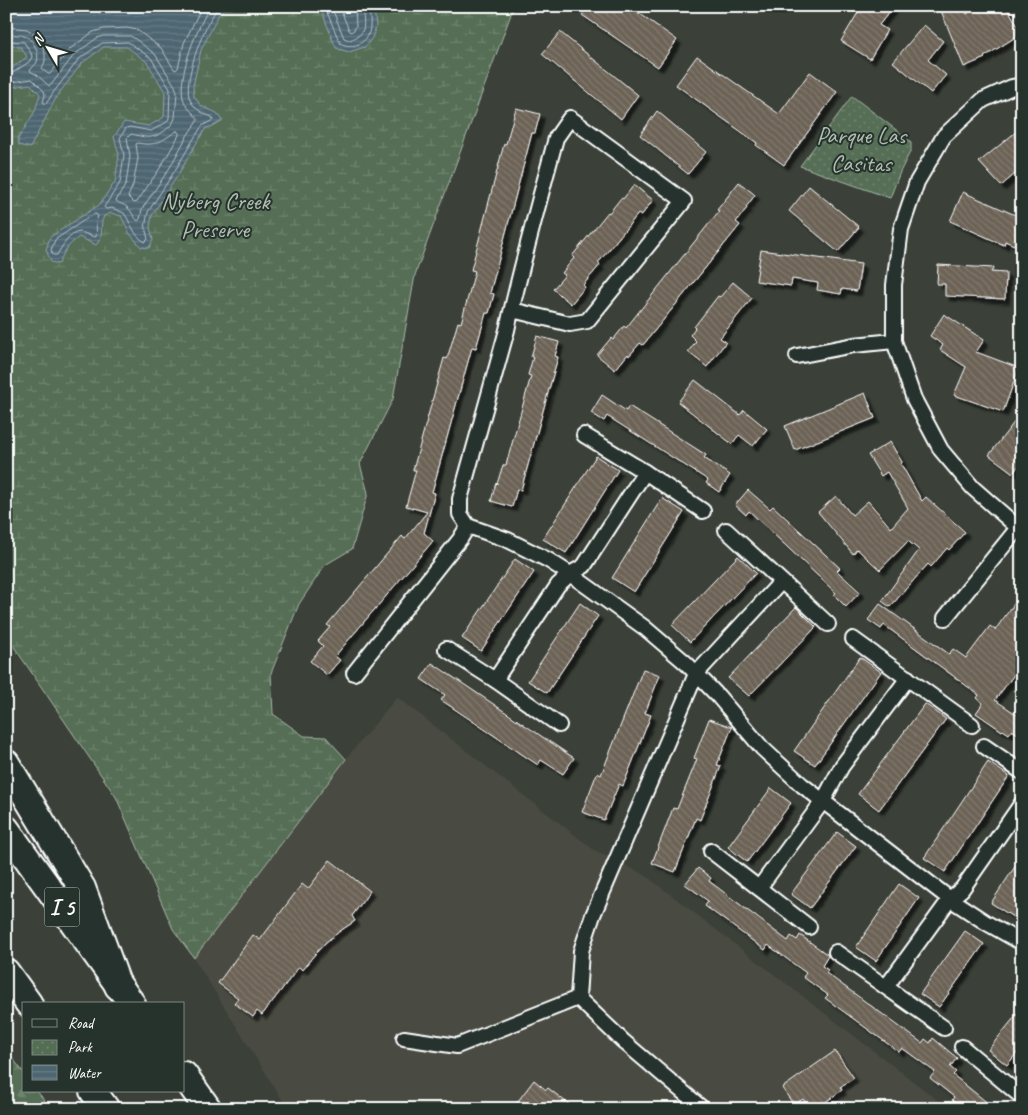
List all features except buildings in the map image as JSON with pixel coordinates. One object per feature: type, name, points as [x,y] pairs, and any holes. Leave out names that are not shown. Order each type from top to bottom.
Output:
[{"type":"highway","points":[[6,763],[82,888],[125,995]]},
{"type":"highway","name":"I 5","points":[[6,829],[125,995]]},
{"type":"highway","points":[[6,972],[28,1002]]},
{"type":"highway","points":[[185,1076],[208,1109]]},
{"type":"highway","points":[[94,1092],[106,1109]]},
{"type":"street","points":[[945,618],[1020,527],[972,488],[941,450],[914,399],[894,341],[894,285],[901,229],[917,182],[944,136],[983,100],[1012,87],[1022,85]]},
{"type":"street","points":[[512,310],[570,324],[587,321],[684,201],[570,118],[556,138],[519,279],[507,330],[460,499],[460,514],[468,526],[508,540],[548,560],[645,628],[686,663],[718,696],[762,748],[802,785],[950,899],[985,922],[1022,942]]},
{"type":"street","points":[[797,356],[854,345],[894,341]]},
{"type":"street","points":[[584,436],[645,472],[703,511]]},
{"type":"street","points":[[495,680],[558,585],[570,574],[584,566],[645,472]]},
{"type":"street","points":[[354,673],[460,539],[468,526]]},
{"type":"street","points":[[726,530],[828,624]]},
{"type":"street","points":[[703,1109],[623,1041],[578,998],[581,951],[593,914],[696,674],[781,582]]},
{"type":"street","points":[[854,638],[972,725]]},
{"type":"street","points":[[446,649],[495,680],[559,725]]},
{"type":"street","points":[[759,888],[822,801],[842,766],[908,678]]},
{"type":"street","points":[[984,746],[1022,772]]},
{"type":"street","points":[[886,987],[950,899],[962,889],[1022,802]]},
{"type":"street","points":[[711,851],[809,927]]},
{"type":"street","points":[[836,952],[944,1028]]},
{"type":"street","points":[[404,1038],[457,1046],[578,998]]},
{"type":"street","points":[[962,1047],[1020,1091]]},
{"type":"shaded area","points":[[397,697],[594,850],[645,875],[949,1109],[288,1109],[194,958],[346,759]]},
{"type":"green space","name":"Nyberg Creek Preserve","points":[[6,6],[514,6],[415,275],[393,399],[360,464],[368,493],[352,549],[325,565],[299,604],[271,673],[273,714],[304,736],[326,737],[346,759],[194,958],[173,929],[116,797],[6,635]]},
{"type":"green space","name":"Parque Las Casitas","points":[[852,96],[911,143],[911,150],[890,198],[800,166]]},
{"type":"green space","points":[[6,1050],[22,1070],[22,1092],[38,1092],[51,1109],[6,1109]]},
{"type":"water","points":[[6,6],[236,6],[232,9],[224,9],[219,14],[201,50],[193,86],[194,96],[201,106],[217,113],[222,121],[206,128],[152,215],[150,227],[153,240],[149,248],[141,247],[130,234],[121,216],[111,213],[104,216],[102,220],[101,237],[96,245],[79,237],[66,249],[59,264],[51,262],[46,250],[50,237],[99,205],[115,182],[119,155],[114,137],[124,122],[149,126],[164,117],[165,92],[147,62],[127,47],[104,47],[82,63],[57,96],[30,148],[19,145],[18,139],[35,111],[40,94],[30,84],[13,87],[6,93],[6,72],[27,57],[21,47],[6,46]]},
{"type":"water","points":[[316,6],[374,6],[376,27],[372,38],[365,47],[349,52],[336,48],[322,12]]}]
